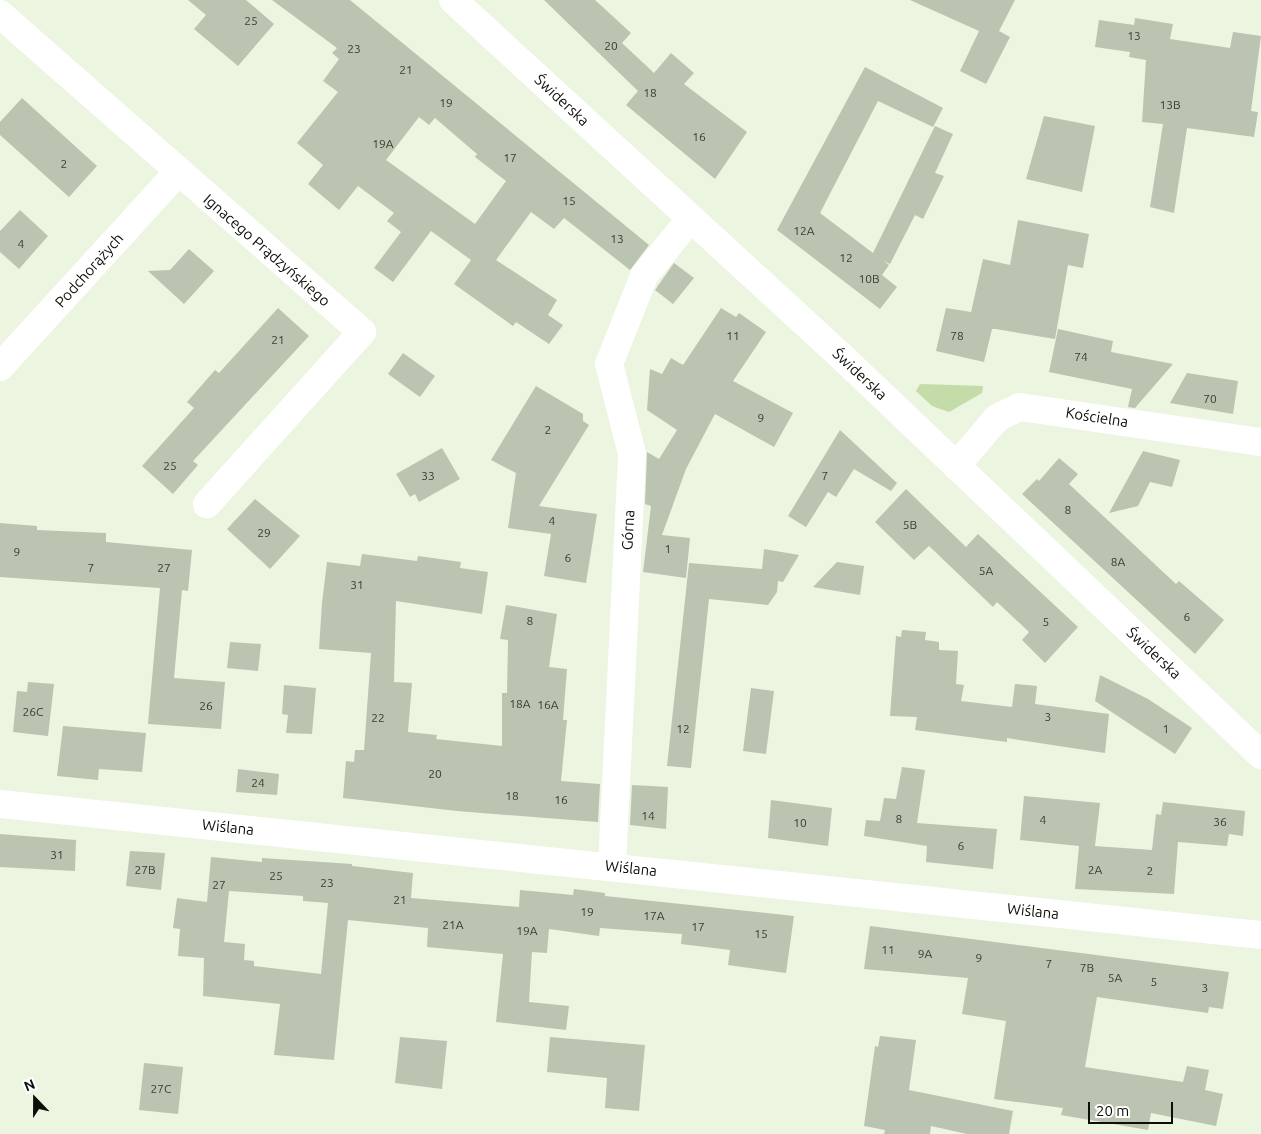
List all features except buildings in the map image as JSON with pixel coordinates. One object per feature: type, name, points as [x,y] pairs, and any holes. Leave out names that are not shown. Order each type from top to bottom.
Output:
[{"type":"street","name":"Świderska","points":[[453,0],[842,357],[1261,755]]},
{"type":"street","name":"Ignacego Prądzyńskiego","points":[[0,14],[177,173],[362,332],[207,504]]},
{"type":"street","name":"Podchorążych","points":[[0,367],[177,173]]},
{"type":"street","name":"Górna","points":[[612,866],[632,454],[609,364],[644,276],[690,219]]},
{"type":"street","name":"Kościelna","points":[[956,466],[997,418],[1020,407],[1261,442]]},
{"type":"street","name":"Wiślana","points":[[0,804],[1261,934]]},
{"type":"green space","points":[[920,384],[983,386],[982,393],[949,412],[932,406],[916,391]]}]
